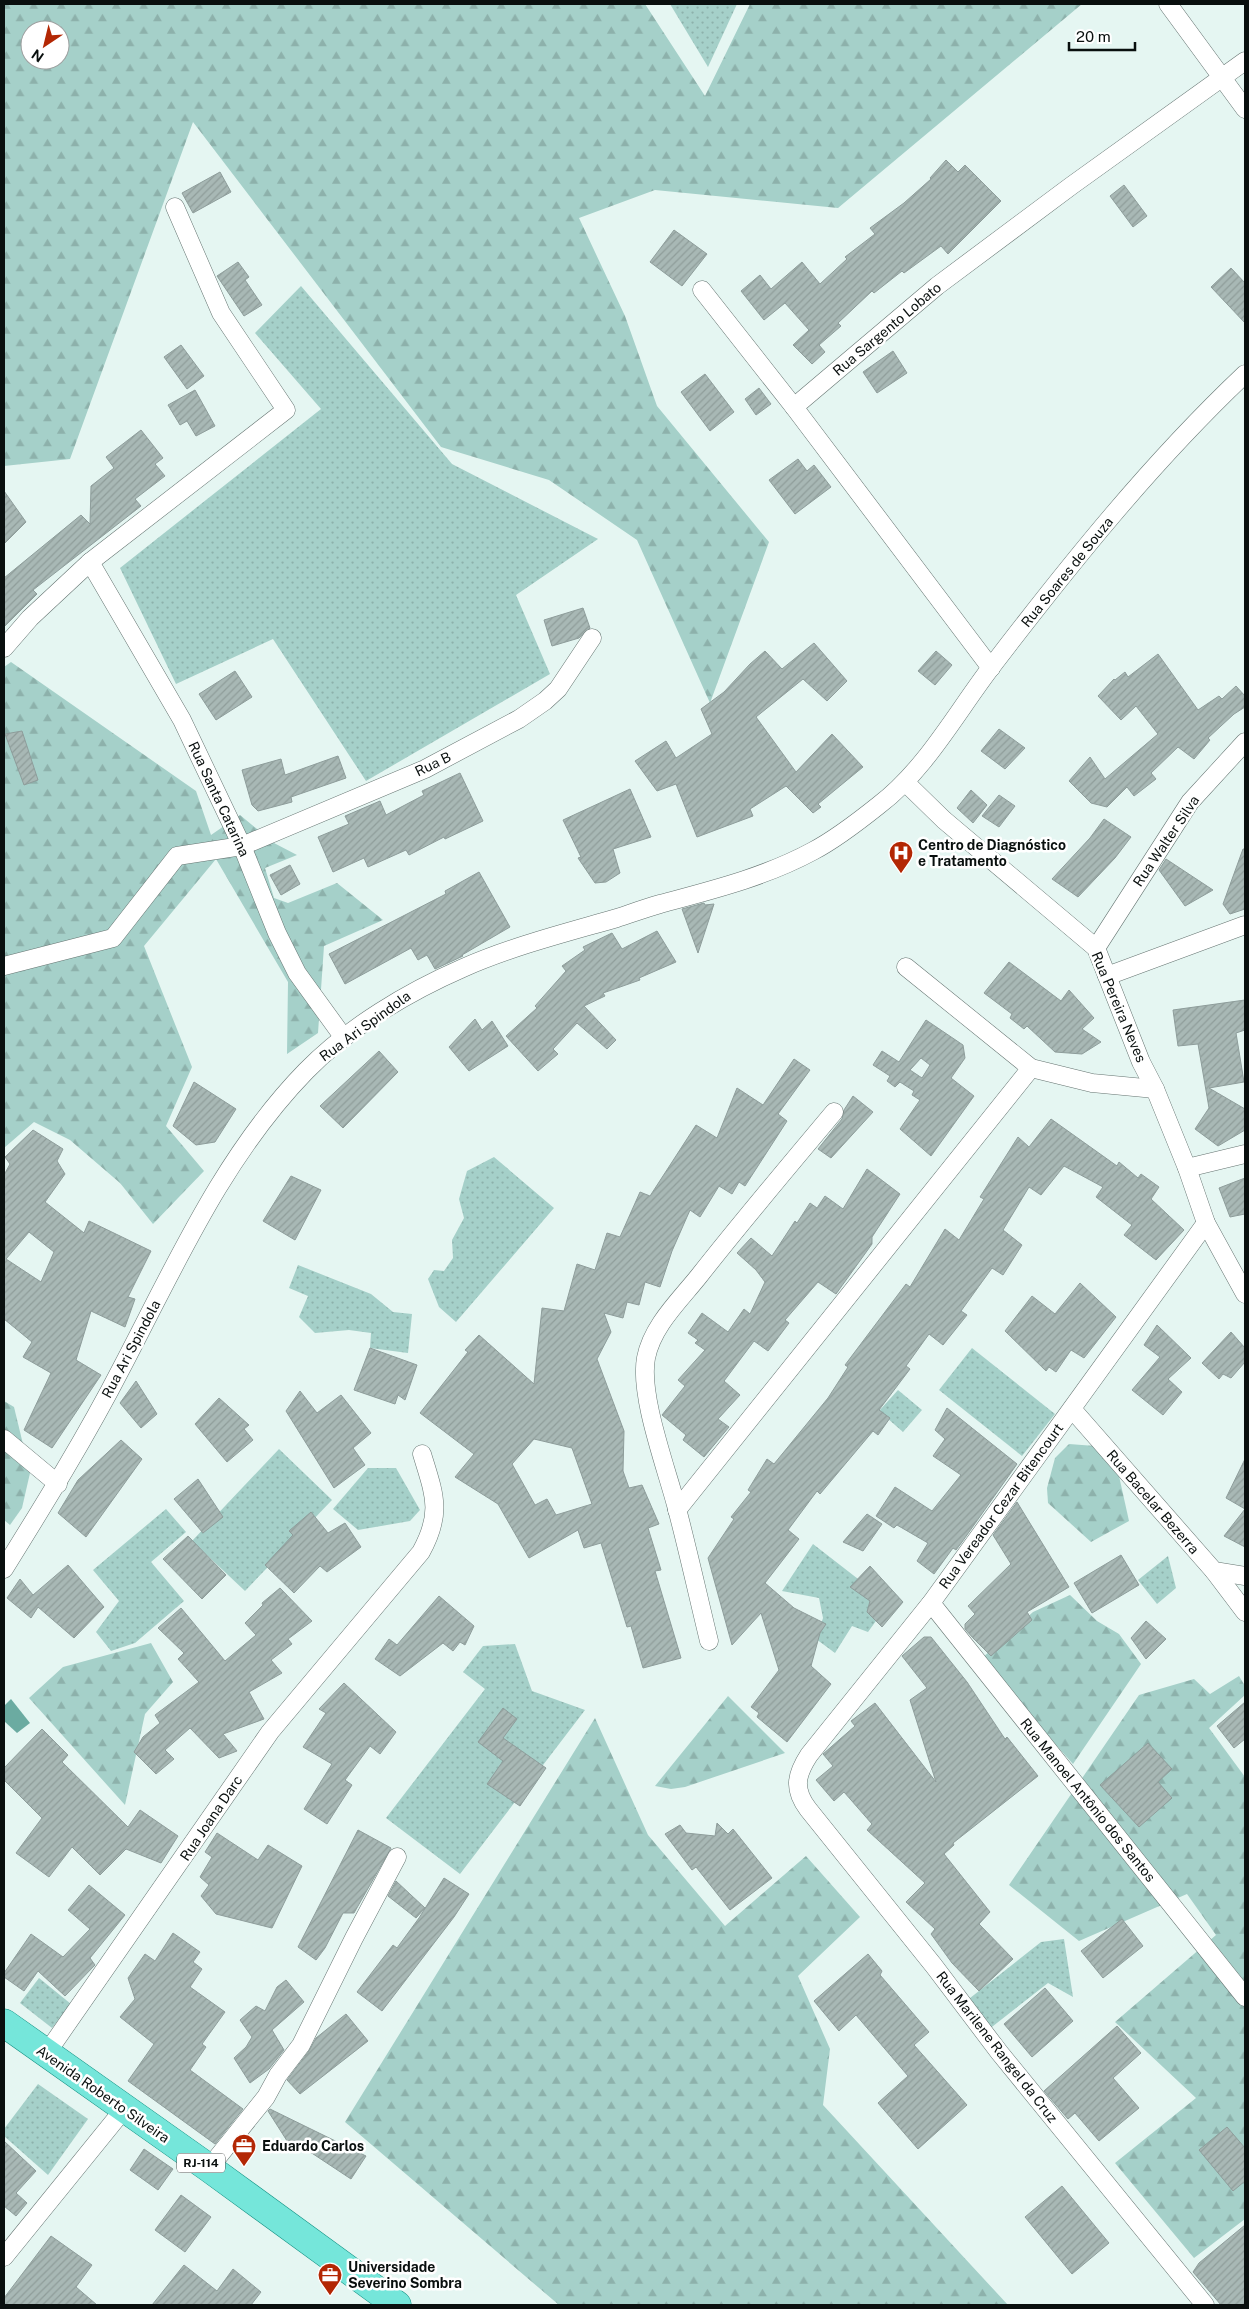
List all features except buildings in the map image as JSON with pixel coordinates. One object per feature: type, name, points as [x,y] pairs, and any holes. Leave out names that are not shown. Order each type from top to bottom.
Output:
[{"type":"main road","name":"Avenida Roberto Silveira","points":[[4,2024],[209,2168],[397,2305]]},
{"type":"street","points":[[1168,4],[1245,109]]},
{"type":"street","name":"Rua Sargento Lobato","points":[[794,407],[938,286],[1245,61]]},
{"type":"street","points":[[4,648],[30,618],[90,562],[286,410],[221,313],[175,207]]},
{"type":"street","points":[[702,290],[794,407],[991,668]]},
{"type":"street","name":"Rua Soares de Souza","points":[[906,783],[991,668],[1091,541],[1150,471],[1245,374]]},
{"type":"street","name":"Rua Santa Catarina","points":[[90,562],[182,720],[242,846],[277,933],[297,973],[344,1038]]},
{"type":"street","name":"Rua B","points":[[4,966],[112,938],[177,856],[242,846],[425,769],[519,720],[558,689],[592,638]]},
{"type":"street","name":"Rua Walter Silva","points":[[1096,948],[1190,802],[1245,742]]},
{"type":"street","name":"Rua Pereira Neves","points":[[906,783],[944,820],[1096,948],[1141,1062],[1155,1089],[1187,1168],[1206,1223],[1245,1294]]},
{"type":"street","name":"Rua Ari Spindola","points":[[4,1569],[58,1484],[119,1373],[186,1244],[230,1167],[282,1097],[309,1067],[344,1038],[417,989],[468,966],[572,929],[737,883],[813,852],[878,806],[906,783]]},
{"type":"street","points":[[1107,976],[1245,925]]},
{"type":"street","points":[[906,967],[1031,1068],[1092,1084],[1155,1089]]},
{"type":"street","points":[[677,1510],[1031,1068]]},
{"type":"street","points":[[709,1641],[649,1405],[645,1379],[646,1359],[650,1343],[661,1324],[737,1228],[834,1112]]},
{"type":"street","points":[[1187,1168],[1245,1154]]},
{"type":"street","name":"Rua Vereador Cezar Bitencourt","points":[[796,1785],[800,1769],[808,1755],[931,1603],[1206,1223]]},
{"type":"street","name":"Rua Bacelar Bezerra","points":[[1072,1409],[1214,1571],[1245,1612]]},
{"type":"street","points":[[4,1439],[58,1484]]},
{"type":"street","name":"Rua Joana Darc","points":[[46,2054],[270,1732],[421,1552],[435,1516],[434,1495],[422,1454]]},
{"type":"street","points":[[1214,1571],[1245,1576]]},
{"type":"street","name":"Rua Manoel Antônio dos Santos","points":[[931,1603],[1245,1997]]},
{"type":"street","name":"Rua Marilene Rangel da Cruz","points":[[796,1785],[800,1798],[808,1809],[934,1966],[999,2052],[1205,2305]]},
{"type":"street","points":[[209,2168],[266,2097],[278,2076],[301,2045],[354,1938],[398,1857]]},
{"type":"street","points":[[4,2257],[124,2109]]},
{"type":"green space","points":[[4,4],[645,4],[705,96],[750,4],[1082,4],[838,208],[655,190],[579,218],[625,316],[657,406],[769,542],[710,703],[637,540],[549,480],[441,447],[193,122],[70,459],[4,466]]},
{"type":"green space","points":[[670,4],[737,4],[708,67]]},
{"type":"green space","points":[[301,286],[452,464],[598,539],[516,595],[550,674],[366,781],[273,639],[176,684],[120,568],[321,409],[255,333]]},
{"type":"green space","points":[[11,662],[196,791],[211,835],[240,815],[274,843],[297,855],[265,868],[274,898],[288,903],[337,883],[383,920],[324,946],[318,1033],[287,1054],[288,982],[216,859],[144,946],[192,1067],[166,1126],[204,1171],[153,1224],[120,1183],[70,1140],[34,1122],[4,1148],[4,667]]},
{"type":"green space","points":[[494,1157],[554,1208],[456,1322],[439,1307],[428,1279],[434,1270],[444,1271],[453,1258],[452,1240],[464,1218],[459,1199],[467,1171]]},
{"type":"green space","points":[[298,1265],[371,1294],[393,1312],[412,1314],[408,1353],[370,1348],[371,1333],[349,1330],[315,1333],[299,1317],[308,1296],[289,1288]]},
{"type":"green space","points":[[972,1348],[1055,1414],[1022,1456],[939,1390]]},
{"type":"green space","points":[[898,1390],[922,1410],[903,1432],[879,1411]]},
{"type":"green space","points":[[4,1401],[14,1407],[30,1473],[22,1508],[10,1525],[4,1520]]},
{"type":"green space","points":[[1069,1444],[1095,1446],[1119,1476],[1129,1521],[1091,1542],[1048,1503],[1047,1488],[1055,1458]]},
{"type":"green space","points":[[279,1449],[332,1500],[245,1591],[192,1541]]},
{"type":"green space","points":[[368,1468],[396,1468],[420,1510],[410,1521],[358,1530],[333,1509]]},
{"type":"green space","points":[[166,1509],[186,1532],[151,1562],[184,1601],[135,1643],[111,1651],[96,1632],[119,1601],[93,1570]]},
{"type":"green space","points":[[813,1544],[889,1603],[868,1632],[852,1626],[835,1653],[816,1639],[823,1618],[819,1598],[782,1591]]},
{"type":"green space","points":[[1168,1556],[1176,1588],[1157,1604],[1138,1580]]},
{"type":"green space","points":[[1070,1595],[1097,1621],[1119,1634],[1141,1664],[1073,1764],[980,1660],[1033,1612]]},
{"type":"green space","points":[[151,1643],[173,1682],[145,1714],[125,1805],[29,1698],[63,1667]]},
{"type":"green space","points":[[515,1644],[532,1691],[585,1710],[460,1874],[386,1818],[485,1689],[463,1672],[483,1646]]},
{"type":"green space","points":[[1239,1676],[1245,1686],[1245,1695],[1209,1728],[1245,1777],[1245,2219],[1194,2258],[1115,2163],[1196,2098],[1115,2022],[1216,1935],[1187,1894],[1079,1941],[1009,1885],[1139,1695],[1194,1679],[1210,1694]]},
{"type":"green space","points":[[728,1696],[785,1753],[685,1787],[671,1789],[655,1786]]},
{"type":"green space","points":[[595,1718],[648,1835],[725,1926],[806,1856],[860,1917],[798,1976],[830,2049],[823,2105],[1008,2305],[559,2305],[345,2122]]},
{"type":"green space","points":[[1064,1939],[1073,1997],[1048,1983],[988,2030],[965,2002],[1041,1942]]},
{"type":"green space","points":[[39,1978],[71,2004],[52,2028],[20,2003]]},
{"type":"green space","points":[[38,2084],[88,2119],[48,2175],[4,2136],[4,2129]]},
{"type":"shaded area","points":[[11,1699],[30,1723],[17,1733],[4,1721],[4,1706]]},
{"type":"place","name":"Centro de Diagnóstico e Tratamento","points":[[901,874]]},
{"type":"place","name":"Eduardo Carlos","points":[[244,2167]]},
{"type":"place","name":"Universidade Severino Sombra","points":[[330,2296]]}]
